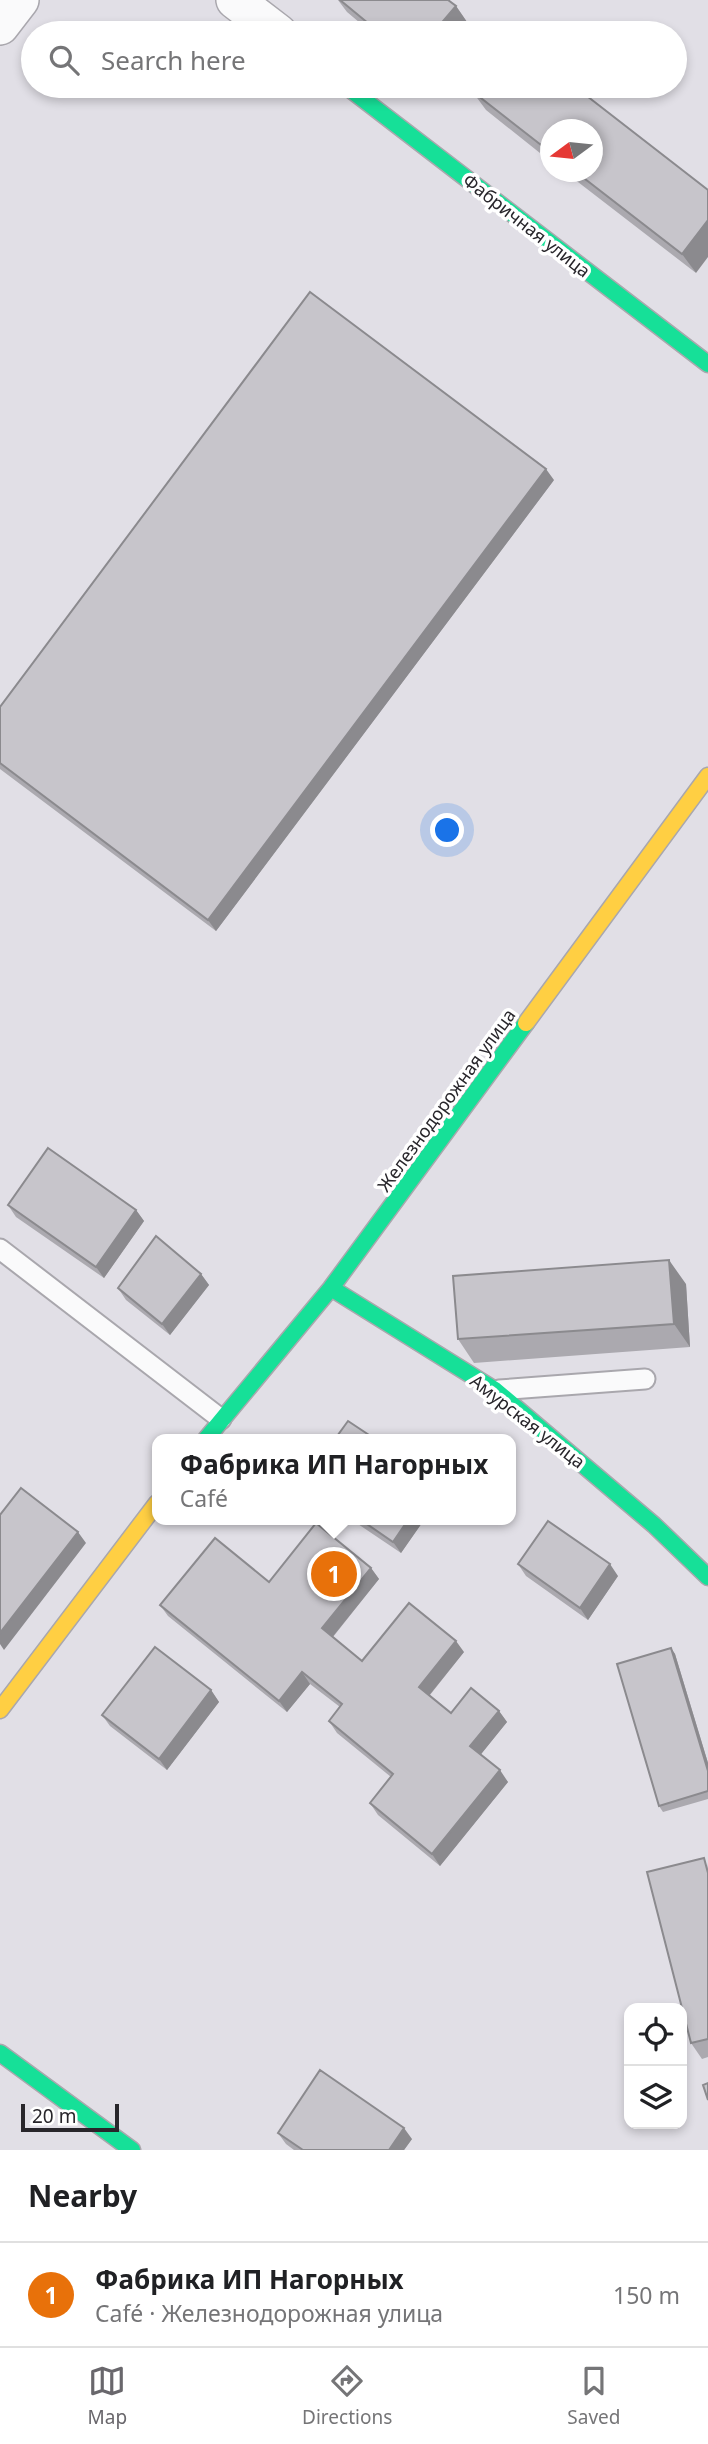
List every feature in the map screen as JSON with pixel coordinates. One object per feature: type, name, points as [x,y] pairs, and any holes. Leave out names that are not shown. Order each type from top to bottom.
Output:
[{"type":"street","points":[[0,26],[20,0]]},
{"type":"street","points":[[235,0],[262,21]]},
{"type":"street","name":"Фабричная улица","points":[[362,98],[708,364]]},
{"type":"street","name":"Железнодорожная улица","points":[[210,1434],[331,1288],[708,776]]},
{"type":"street","name":"Амурская улица","points":[[331,1288],[495,1390],[654,1525],[708,1577]]},
{"type":"street","points":[[0,1710],[152,1510]]},
{"type":"street","points":[[0,2053],[132,2150]]},
{"type":"lane","points":[[0,1249],[221,1419]]},
{"type":"lane","points":[[495,1390],[645,1379]]},
{"type":"building","points":[[340,0],[448,0],[456,6],[443,21],[365,21]]},
{"type":"building","points":[[481,98],[589,98],[708,190],[708,220],[682,254],[589,182],[603,182],[603,119],[540,119],[540,144]]},
{"type":"building","points":[[310,292],[546,469],[208,920],[0,763],[0,707]]},
{"type":"building","points":[[48,1148],[136,1210],[96,1267],[8,1205]]},
{"type":"building","points":[[156,1236],[201,1274],[162,1324],[118,1288]]},
{"type":"building","points":[[669,1260],[674,1324],[458,1339],[453,1276]]},
{"type":"building","points":[[348,1421],[368,1434],[339,1434]]},
{"type":"building","points":[[21,1488],[78,1532],[0,1633],[0,1515]]},
{"type":"building","points":[[548,1521],[610,1564],[580,1608],[518,1564]]},
{"type":"building","points":[[314,1525],[318,1525],[371,1568],[322,1628],[362,1661],[409,1603],[456,1641],[419,1687],[451,1713],[471,1688],[499,1711],[470,1746],[500,1770],[432,1854],[370,1803],[393,1774],[329,1721],[342,1704],[302,1672],[279,1701],[160,1605],[215,1538],[269,1582]]},
{"type":"building","points":[[368,1525],[405,1525],[393,1542]]},
{"type":"building","points":[[155,1647],[211,1690],[159,1759],[102,1715]]},
{"type":"building","points":[[671,1648],[708,1771],[708,1791],[659,1806],[617,1664]]},
{"type":"building","points":[[704,1858],[708,1873],[708,2039],[691,2043],[687,2027],[687,2003],[681,2003],[647,1872]]},
{"type":"building","points":[[320,2070],[404,2128],[389,2150],[303,2150],[278,2133]]},
{"type":"building","points":[[708,2083],[708,2100],[703,2085]]},
{"type":"traffic: fast","points":[[362,98],[708,364]]},
{"type":"traffic: fast","points":[[210,1434],[331,1288],[526,1023]]},
{"type":"traffic: fast","points":[[331,1288],[495,1390],[654,1525],[708,1577]]},
{"type":"traffic: fast","points":[[0,2053],[132,2150]]},
{"type":"traffic: slow","points":[[526,1023],[708,776]]},
{"type":"traffic: slow","points":[[0,1710],[152,1510]]},
{"type":"place","name":"Фабрика ИП Нагорных","points":[[334,1574]]}]
